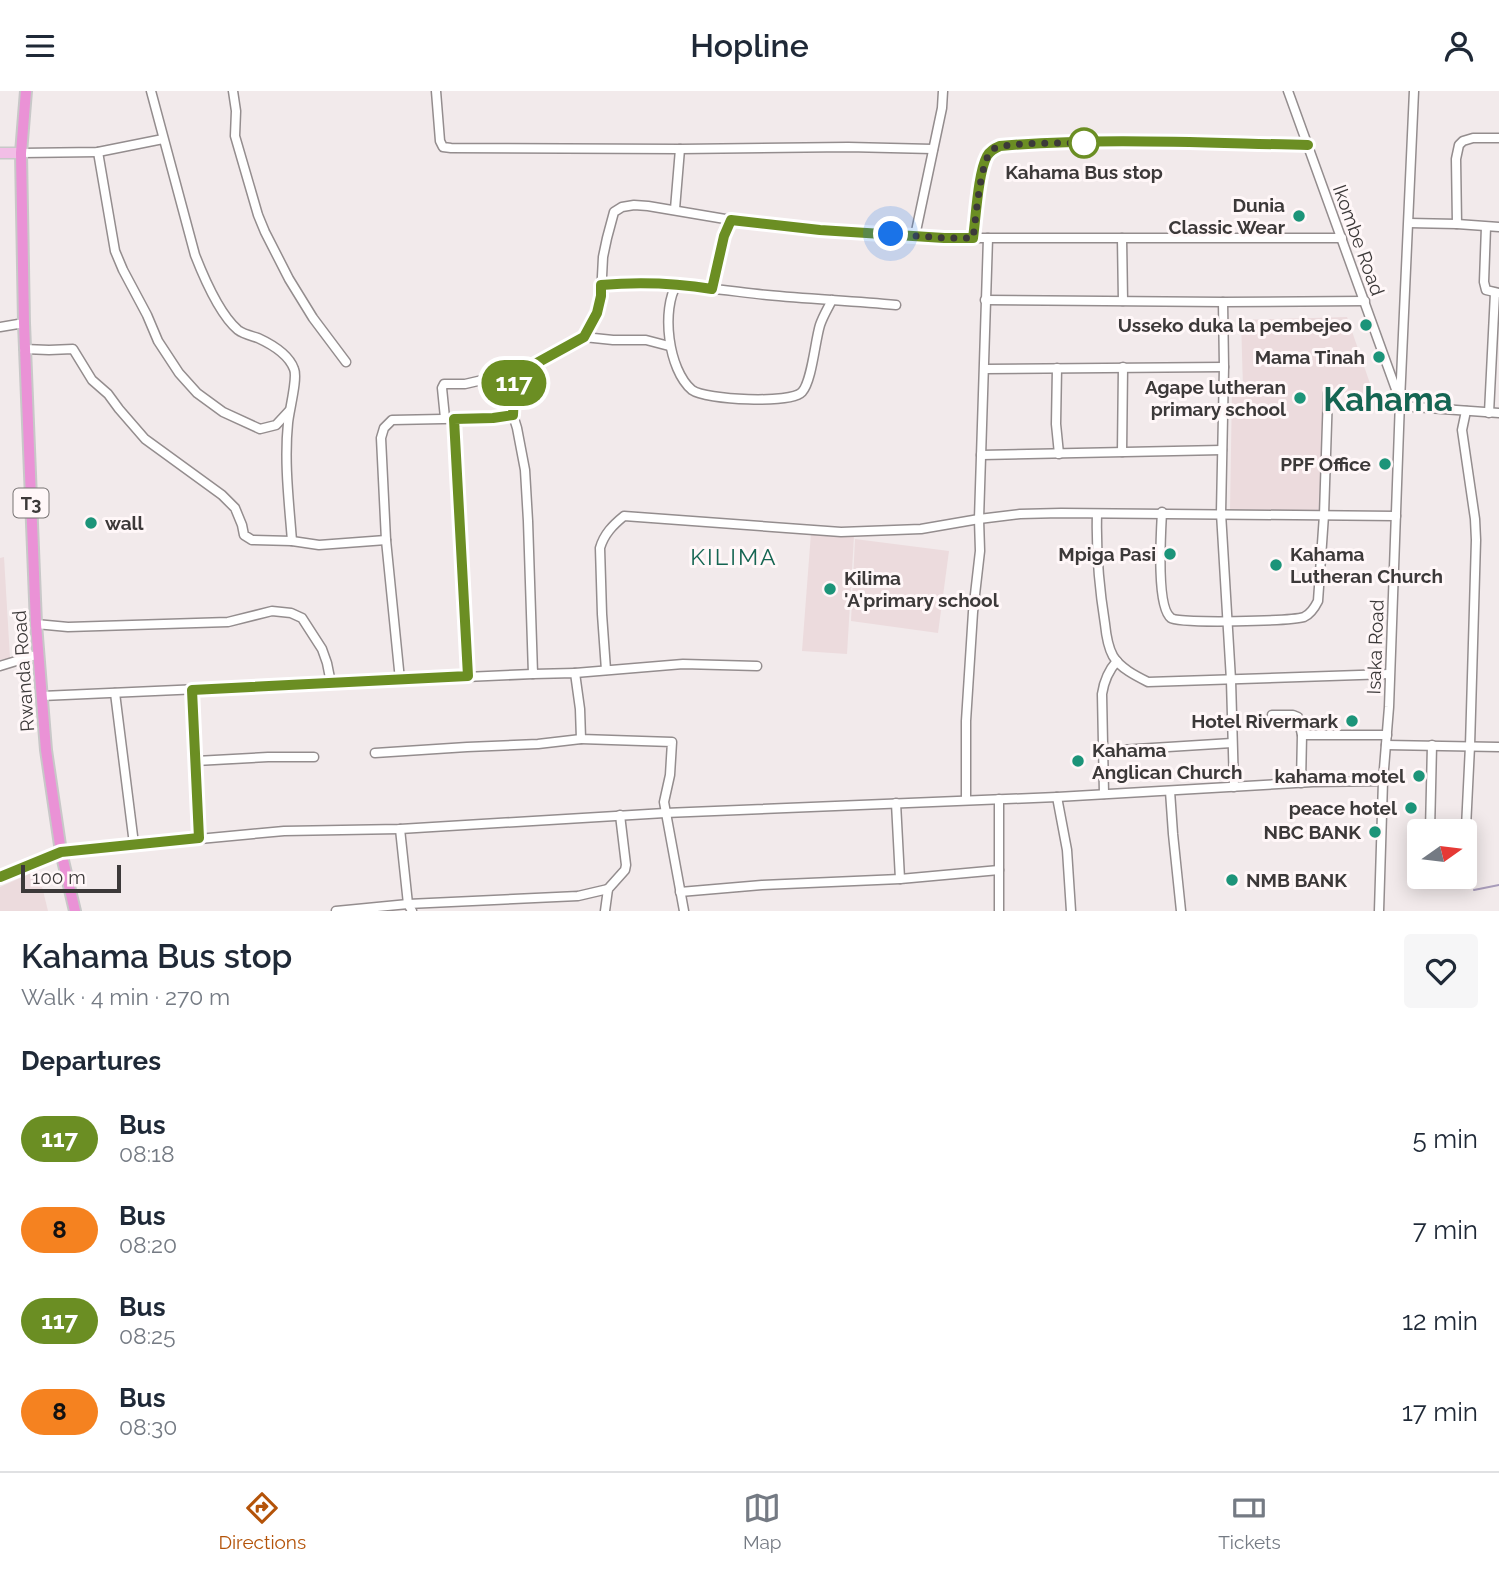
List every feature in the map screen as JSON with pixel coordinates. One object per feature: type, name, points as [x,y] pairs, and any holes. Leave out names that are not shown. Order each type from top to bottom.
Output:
[{"type":"highway","name":"Rwanda Road","points":[[26,91],[21,153],[24,349],[36,624],[46,750],[61,852],[75,911]]},
{"type":"main road","points":[[0,153],[21,153]]},
{"type":"street","points":[[151,91],[195,255],[204,277],[239,331],[262,340],[281,352],[294,367],[296,375],[286,447],[292,541]]},
{"type":"street","points":[[233,91],[236,111],[235,136],[265,232],[313,318],[346,362]]},
{"type":"street","points":[[436,91],[439,134],[443,146],[467,149],[933,149]]},
{"type":"street","points":[[915,236],[942,108],[943,91]]},
{"type":"street","name":"Ikombe Road","points":[[1288,91],[1400,404]]},
{"type":"street","name":"Isaka Road","points":[[1379,911],[1414,91]]},
{"type":"street","points":[[1457,224],[1456,159],[1459,145],[1473,138],[1499,138]]},
{"type":"street","points":[[21,153],[98,152],[163,139]]},
{"type":"street","points":[[973,238],[982,172],[988,155],[1000,146],[1140,142],[1308,145]]},
{"type":"street","points":[[675,209],[680,149]]},
{"type":"street","points":[[98,152],[115,251],[158,341],[179,373],[197,393],[223,412],[260,429],[272,427],[289,411]]},
{"type":"street","points":[[468,676],[450,419],[442,388],[448,383],[465,384],[508,374],[515,375],[584,337],[597,313],[601,296],[603,257],[614,212],[622,207],[634,205],[675,209],[731,220],[820,230],[944,238],[1342,238]]},
{"type":"street","points":[[712,289],[724,236],[731,220]]},
{"type":"street","points":[[1409,223],[1499,227]]},
{"type":"street","points":[[1486,227],[1483,282],[1486,290],[1497,293],[1489,413]]},
{"type":"street","points":[[966,800],[966,722],[980,551],[988,238]]},
{"type":"street","points":[[1122,238],[1123,301]]},
{"type":"street","points":[[601,285],[634,282],[897,305]]},
{"type":"street","points":[[677,285],[672,293],[669,333],[669,346],[676,367],[694,391],[749,400],[796,397],[803,391],[808,383],[821,324],[832,300]]},
{"type":"street","points":[[985,300],[1365,301]]},
{"type":"street","points":[[1223,302],[1221,513],[1234,787]]},
{"type":"street","points":[[0,327],[24,323]]},
{"type":"street","points":[[584,337],[646,339],[669,346]]},
{"type":"street","points":[[24,349],[73,349],[92,380],[108,394],[145,439],[212,487],[235,508],[244,535],[252,540],[318,545],[386,540]]},
{"type":"street","points":[[1122,452],[1123,366]]},
{"type":"street","points":[[985,369],[1224,367]]},
{"type":"street","points":[[1057,368],[1056,424],[1059,454]]},
{"type":"street","points":[[515,375],[513,415],[525,470],[529,533],[533,674]]},
{"type":"street","points":[[1162,513],[1162,594],[1168,615],[1172,619],[1227,622],[1304,617],[1313,611],[1318,601],[1324,515],[1328,393]]},
{"type":"street","points":[[1400,404],[1499,413]]},
{"type":"street","points":[[1466,411],[1462,430],[1476,540],[1466,819]]},
{"type":"street","points":[[400,680],[386,540],[382,439],[384,428],[392,420],[493,418],[513,415]]},
{"type":"street","points":[[981,456],[1222,450]]},
{"type":"street","points":[[606,670],[600,548],[603,538],[624,516],[841,532],[921,529],[1020,514],[1396,516]]},
{"type":"street","points":[[1097,514],[1097,558],[1110,650],[1117,661],[1136,676],[1148,682],[1389,674]]},
{"type":"street","points":[[36,624],[68,627],[228,622],[272,611],[290,613],[302,618],[322,649],[331,683]]},
{"type":"street","points":[[0,666],[39,654]]},
{"type":"street","points":[[1104,794],[1102,694],[1110,669],[1117,661]]},
{"type":"street","points":[[42,696],[575,673],[683,664],[757,666]]},
{"type":"street","points":[[575,673],[581,739]]},
{"type":"street","points":[[192,690],[199,838]]},
{"type":"street","points":[[115,693],[134,844]]},
{"type":"street","points":[[1272,715],[1298,717],[1302,735],[1301,783]]},
{"type":"street","points":[[1302,735],[1499,747]]},
{"type":"street","points":[[375,753],[581,739],[672,742],[670,775],[664,802],[684,911]]},
{"type":"street","points":[[1104,751],[1232,743]]},
{"type":"street","points":[[1430,819],[1432,745]]},
{"type":"street","points":[[196,761],[314,757]]},
{"type":"street","points":[[0,877],[61,852],[284,831],[400,829],[620,815],[1058,797],[1301,783],[1383,782]]},
{"type":"street","points":[[1170,791],[1181,911]]},
{"type":"street","points":[[1058,797],[1068,850],[1071,911]]},
{"type":"street","points":[[999,799],[999,911]]},
{"type":"street","points":[[896,803],[900,879]]},
{"type":"street","points":[[605,911],[608,889],[625,870],[626,865],[620,815]]},
{"type":"street","points":[[400,829],[410,908]]},
{"type":"street","points":[[680,892],[762,885],[900,879],[999,870]]},
{"type":"street","points":[[336,911],[578,896],[608,889]]},
{"type":"shaded area","points":[[1347,317],[1374,395],[1325,392],[1320,514],[1230,511],[1232,388],[1243,388],[1241,320]]},
{"type":"shaded area","points":[[811,533],[854,536],[847,654],[802,651]]},
{"type":"shaded area","points":[[855,539],[949,551],[938,633],[851,621]]},
{"type":"shaded area","points":[[4,557],[10,658],[0,660],[0,558]]},
{"type":"shaded area","points":[[38,870],[48,911],[0,911],[0,887]]},
{"type":"waterway","points":[[1474,890],[1499,885]]},
{"type":"bus line","name":"117","points":[[0,877],[61,852],[199,838],[192,690],[468,676],[454,419],[513,415],[515,375],[584,337],[597,313],[601,285],[634,282],[712,289],[719,254],[731,220],[820,230],[973,238],[982,172],[988,155],[1000,146],[1140,142],[1308,145]]},
{"type":"place","name":"Kahama Bus stop","points":[[1084,143]]},
{"type":"place","name":"Dunia Classic Wear","points":[[1299,216]]},
{"type":"place","name":"Usseko duka la pembejeo","points":[[1366,325]]},
{"type":"place","name":"Mama Tinah","points":[[1379,357]]},
{"type":"place","name":"Agape lutheran primary school","points":[[1300,398]]},
{"type":"place","name":"PPF Office","points":[[1385,464]]},
{"type":"place","name":"wall","points":[[91,523]]},
{"type":"place","name":"Mpiga Pasi","points":[[1170,554]]},
{"type":"place","name":"Kahama Lutheran Church","points":[[1276,565]]},
{"type":"place","name":"Kilima 'A'primary school","points":[[830,589]]},
{"type":"place","name":"Hotel Rivermark","points":[[1352,721]]},
{"type":"place","name":"Kahama Anglican Church","points":[[1078,761]]},
{"type":"place","name":"kahama motel","points":[[1419,776]]},
{"type":"place","name":"peace hotel","points":[[1411,808]]},
{"type":"place","name":"NBC BANK","points":[[1375,832]]},
{"type":"place","name":"NMB BANK","points":[[1232,880]]},
{"type":"district","name":"Kahama","points":[[1388,399]]},
{"type":"district","name":"KILIMA","points":[[734,556]]},
{"type":"route","points":[[891,234],[973,238],[982,172],[988,155],[994,149],[1000,146],[1084,143]]}]
